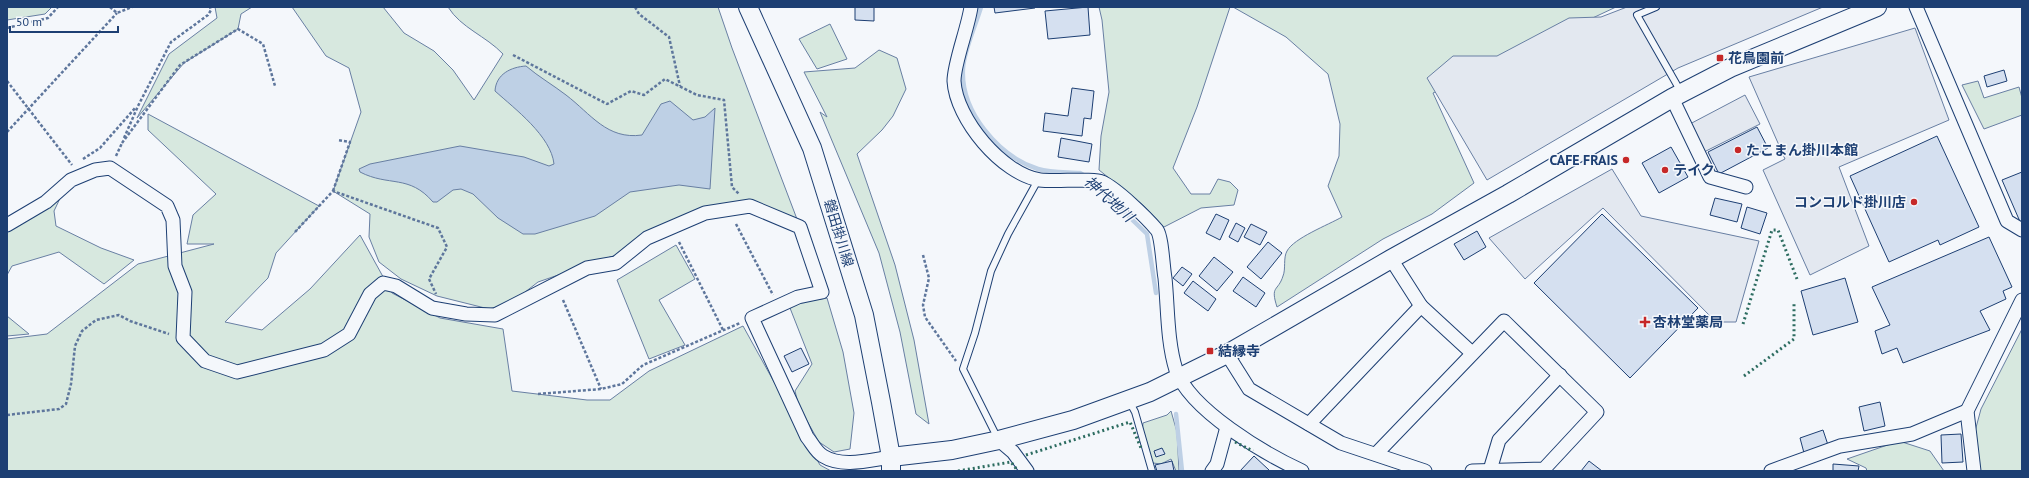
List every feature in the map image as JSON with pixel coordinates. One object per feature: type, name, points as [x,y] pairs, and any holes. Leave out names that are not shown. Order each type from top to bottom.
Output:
[{"type":"street","name":"磐田掛川線","points":[[748,7],[812,148],[864,314],[891,464]]},
{"type":"street","points":[[971,7],[954,80],[957,99],[966,120],[982,142],[1019,172],[1038,180],[1102,181],[1135,206],[1158,232],[1170,339],[1180,378],[1188,391],[1227,427],[1282,462],[1302,471]]},
{"type":"street","points":[[1916,7],[2007,221],[2022,230]]},
{"type":"street","points":[[7,225],[46,202],[71,180],[95,170],[110,168],[167,206],[173,220],[175,266],[185,292],[183,338],[205,361],[237,372],[324,350],[349,334],[370,294],[383,283],[396,286],[432,308],[466,314],[495,315],[587,268],[616,263],[647,238],[705,213],[750,206],[800,227],[822,292],[798,297],[752,318],[807,437],[818,452],[831,460],[891,464],[999,440],[1073,420],[1129,401],[1180,378],[1227,354],[1677,96],[1730,68],[1872,8]]},
{"type":"street","points":[[1677,96],[1710,177],[1746,187]]},
{"type":"street","points":[[1391,259],[1422,306],[1472,353]]},
{"type":"street","points":[[1974,471],[1967,411],[2022,300]]},
{"type":"street","points":[[1309,424],[1422,306]]},
{"type":"street","points":[[1376,454],[1504,320],[1597,412],[1544,468],[1472,471]]},
{"type":"street","points":[[1227,354],[1249,389],[1340,443],[1425,471]]},
{"type":"street","points":[[1490,470],[1498,440],[1560,375]]},
{"type":"street","points":[[1771,471],[1840,446],[1912,434],[1967,411]]},
{"type":"street","points":[[1212,471],[1217,464],[1227,427]]},
{"type":"street","points":[[999,440],[1014,452],[1027,471]]},
{"type":"lane","points":[[1656,7],[1637,15],[1677,96]]},
{"type":"lane","points":[[999,440],[963,369],[975,333],[991,271],[1008,234],[1038,180]]},
{"type":"lane","points":[[1129,401],[1135,412],[1152,471]]},
{"type":"path","points":[[7,28],[48,18],[58,7]]},
{"type":"path","points":[[110,7],[117,13]]},
{"type":"path","points":[[7,132],[117,13],[132,7]]},
{"type":"path","points":[[110,168],[138,106],[171,42],[208,15],[211,10],[210,7]]},
{"type":"path","points":[[636,7],[639,14],[669,37],[680,86]]},
{"type":"path","points":[[122,143],[180,65],[238,29],[263,44],[275,86]]},
{"type":"path","points":[[513,55],[607,104],[631,91],[644,95],[665,79],[697,95],[724,100],[732,187],[748,201],[750,206]]},
{"type":"path","points":[[7,81],[72,166]]},
{"type":"path","points":[[68,171],[72,166],[100,148],[138,106]]},
{"type":"path","points":[[295,232],[333,191],[350,142],[338,140]]},
{"type":"path","points":[[333,191],[438,228],[447,247],[429,279],[437,296]]},
{"type":"path","points":[[736,224],[778,306]]},
{"type":"path","points":[[678,242],[723,330]]},
{"type":"path","points":[[923,255],[929,278],[923,305],[925,317],[963,369]]},
{"type":"path","points":[[563,300],[601,390]]},
{"type":"path","points":[[7,415],[59,409],[66,404],[71,384],[75,346],[82,331],[96,320],[119,315],[130,321],[183,338]]},
{"type":"path","points":[[538,394],[601,390],[622,384],[644,365],[752,318]]},
{"type":"shaded area","points":[[7,7],[52,7],[45,14],[7,20]]},
{"type":"shaded area","points":[[215,7],[252,7],[241,14],[238,29],[184,63],[137,118],[169,54],[217,18]]},
{"type":"shaded area","points":[[292,7],[383,7],[404,33],[434,51],[453,70],[474,100],[503,54],[460,21],[448,7],[718,7],[732,48],[800,227],[748,201],[616,255],[538,282],[511,303],[489,309],[437,296],[401,279],[379,262],[369,237],[370,214],[333,191],[361,112],[349,68],[326,56]]},
{"type":"shaded area","points":[[1099,7],[1230,7],[1197,107],[1173,168],[1191,194],[1210,194],[1218,179],[1230,182],[1238,190],[1234,205],[1201,208],[1164,227],[1144,206],[1099,170],[1101,136],[1109,92],[1102,20]]},
{"type":"shaded area","points":[[1233,7],[1616,7],[1433,93],[1474,183],[1432,214],[1383,239],[1277,307],[1274,295],[1284,273],[1287,251],[1297,241],[1342,217],[1328,186],[1339,156],[1340,124],[1328,74],[1286,37]]},
{"type":"shaded area","points":[[1627,7],[1823,7],[1678,68],[1487,180],[1427,78],[1453,56],[1497,56],[1569,18],[1601,17]]},
{"type":"shaded area","points":[[830,24],[847,59],[817,69],[799,39]]},
{"type":"shaded area","points":[[1915,28],[1949,120],[1839,167],[1869,246],[1810,275],[1763,170],[1785,159],[1749,77]]},
{"type":"shaded area","points":[[879,50],[897,58],[906,89],[893,116],[882,130],[857,154],[895,265],[914,340],[929,424],[916,414],[900,332],[879,253],[820,112],[827,117],[804,72],[855,68]]},
{"type":"shaded area","points":[[1978,81],[1984,98],[2019,87],[2022,98],[2022,115],[1984,129],[1962,85]]},
{"type":"shaded area","points":[[1745,95],[1760,124],[1702,153],[1688,125]]},
{"type":"shaded area","points":[[148,114],[319,206],[276,253],[268,278],[225,322],[262,330],[310,289],[360,235],[392,293],[440,318],[503,329],[512,391],[587,400],[610,400],[649,371],[743,326],[820,465],[831,471],[7,471],[7,339],[47,334],[138,264],[214,244],[187,244],[193,215],[216,194],[148,130]]},
{"type":"shaded area","points":[[1612,169],[1641,216],[1759,241],[1736,322],[1716,322],[1603,208],[1525,279],[1489,238]]},
{"type":"shaded area","points":[[64,190],[54,211],[56,226],[101,248],[134,260],[104,284],[59,252],[12,266],[7,275],[7,231]]},
{"type":"shaded area","points":[[676,245],[695,279],[659,300],[685,345],[649,359],[617,280]]},
{"type":"shaded area","points":[[827,298],[843,352],[854,413],[850,449],[834,452],[819,442],[799,407],[795,391],[812,364],[790,308],[800,302]]},
{"type":"shaded area","points":[[7,316],[29,334],[7,336]]},
{"type":"shaded area","points":[[2022,329],[2022,471],[1978,471],[1974,435],[1981,409]]},
{"type":"shaded area","points":[[1171,411],[1177,432],[1179,471],[1176,471],[1171,459],[1161,464],[1153,463],[1143,438],[1143,423],[1167,415]]},
{"type":"shaded area","points":[[1899,441],[1930,451],[1944,471],[1867,471],[1866,468],[1847,459]]},
{"type":"water","points":[[526,66],[575,102],[600,124],[619,134],[642,135],[661,104],[670,101],[693,120],[705,117],[715,108],[710,189],[679,185],[630,192],[595,216],[535,234],[523,234],[498,218],[473,194],[461,189],[453,190],[437,202],[433,202],[424,193],[407,184],[380,179],[360,172],[359,169],[370,164],[460,146],[524,157],[549,166],[554,164],[546,143],[539,133],[522,115],[495,91],[498,80],[505,72]]},
{"type":"building","points":[[855,7],[874,7],[874,21],[855,20]]},
{"type":"building","points":[[994,7],[1035,7],[1035,8],[995,13]]},
{"type":"building","points":[[1088,7],[1090,35],[1048,39],[1045,11]]},
{"type":"building","points":[[2004,70],[2007,81],[1987,87],[1984,76]]},
{"type":"building","points":[[1072,88],[1094,91],[1091,119],[1084,118],[1082,136],[1043,131],[1045,113],[1068,116]]},
{"type":"building","name":"たこまん掛川本館","points":[[1757,127],[1768,148],[1719,174],[1708,152]]},
{"type":"building","name":"コンコルド掛川店","points":[[1937,136],[1979,227],[1940,245],[1938,240],[1889,262],[1850,176]]},
{"type":"building","points":[[1061,138],[1092,144],[1089,162],[1058,157]]},
{"type":"building","name":"テイク","points":[[1671,147],[1688,177],[1659,193],[1642,163]]},
{"type":"building","points":[[2022,172],[2022,224],[2021,224],[2002,180]]},
{"type":"building","points":[[1715,198],[1742,204],[1737,222],[1710,215]]},
{"type":"building","points":[[1747,207],[1767,213],[1760,234],[1741,228]]},
{"type":"building","points":[[1216,214],[1229,220],[1220,240],[1206,233]]},
{"type":"building","points":[[1602,214],[1698,308],[1630,378],[1534,283]]},
{"type":"building","points":[[1236,223],[1245,228],[1238,242],[1229,237]]},
{"type":"building","points":[[1251,224],[1267,232],[1260,245],[1244,237]]},
{"type":"building","points":[[1477,231],[1486,247],[1464,260],[1454,244]]},
{"type":"building","points":[[1989,237],[2012,287],[2003,291],[2006,299],[1980,311],[1990,330],[1903,363],[1897,348],[1882,354],[1875,331],[1890,325],[1872,287]]},
{"type":"building","points":[[1268,242],[1282,253],[1261,279],[1247,267]]},
{"type":"building","points":[[1214,257],[1233,272],[1217,291],[1199,276]]},
{"type":"building","points":[[1182,267],[1192,274],[1183,286],[1173,278]]},
{"type":"building","points":[[1243,277],[1265,293],[1256,307],[1233,291]]},
{"type":"building","points":[[1845,278],[1858,322],[1813,335],[1801,291]]},
{"type":"building","points":[[1193,281],[1216,299],[1208,311],[1184,293]]},
{"type":"building","points":[[801,348],[809,364],[792,372],[784,356]]},
{"type":"building","points":[[1880,402],[1885,426],[1864,431],[1859,407]]},
{"type":"building","points":[[1823,430],[1828,445],[1804,453],[1800,438]]},
{"type":"building","points":[[1961,434],[1963,462],[1942,463],[1941,435]]},
{"type":"building","points":[[1162,448],[1165,454],[1156,457],[1154,451]]},
{"type":"building","points":[[1254,456],[1269,470],[1240,471]]},
{"type":"building","points":[[1172,461],[1174,471],[1157,471],[1155,465]]},
{"type":"building","points":[[1589,461],[1602,471],[1581,471]]},
{"type":"building","points":[[1833,464],[1859,466],[1858,471],[1833,471]]},
{"type":"waterway","name":"神代地川","points":[[981,7],[968,46],[963,68],[964,84],[968,100],[984,130],[996,143],[1023,163],[1038,169],[1053,172],[1080,173],[1085,176]]},
{"type":"waterway","name":"神代地川","points":[[1095,184],[1147,234],[1156,293]]},
{"type":"waterway","name":"神代地川","points":[[1176,414],[1182,471]]},
{"type":"hedge","points":[[1743,324],[1772,230],[1778,230],[1797,279]]},
{"type":"hedge","points":[[1744,376],[1794,339],[1794,304]]},
{"type":"hedge","points":[[1026,455],[1130,422],[1141,448]]},
{"type":"hedge","points":[[1235,442],[1253,451]]},
{"type":"hedge","points":[[958,471],[1011,462],[1018,471]]},
{"type":"place","name":"花鳥園前","points":[[1720,58]]},
{"type":"place","name":"たこまん掛川本館","points":[[1738,150]]},
{"type":"place","name":"CAFE FRAIS","points":[[1626,160]]},
{"type":"place","name":"テイク","points":[[1665,170]]},
{"type":"place","name":"コンコルド掛川店","points":[[1914,202]]},
{"type":"place","name":"杏林堂薬局","points":[[1645,322]]},
{"type":"place","name":"結縁寺","points":[[1210,351]]}]
